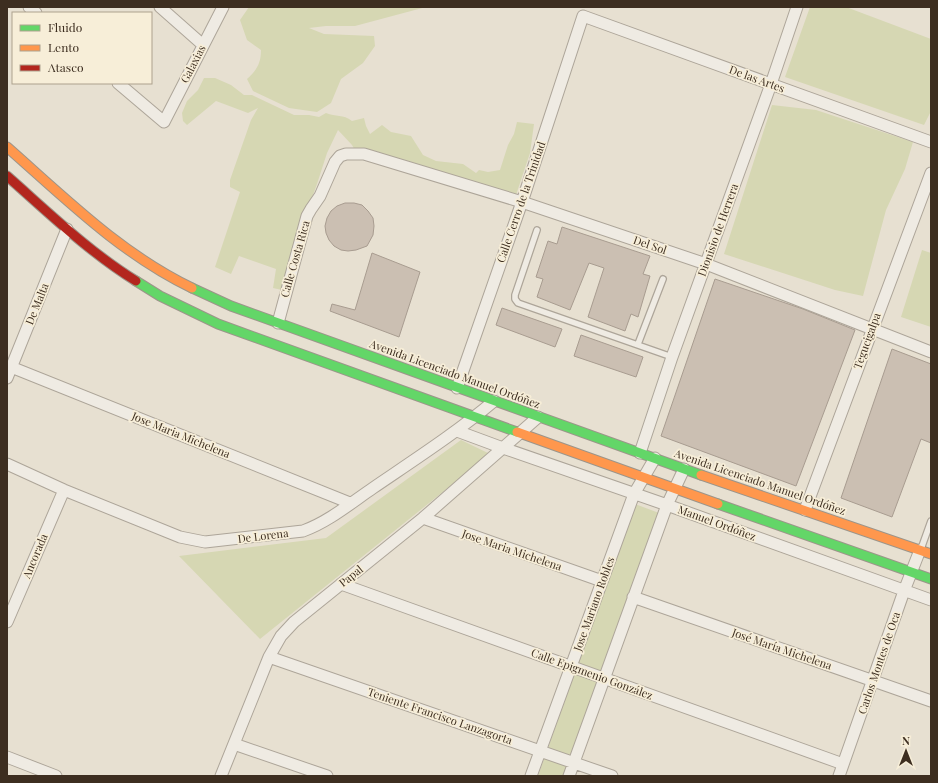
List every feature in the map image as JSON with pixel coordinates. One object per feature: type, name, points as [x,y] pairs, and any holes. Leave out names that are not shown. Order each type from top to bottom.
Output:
[{"type":"main road","name":"Avenida Licenciado Manuel Ordóñez","points":[[7,147],[105,232],[150,265],[183,284],[231,306],[684,469],[931,554]]},
{"type":"main road","points":[[7,176],[67,229],[118,270],[160,296],[218,324],[474,418],[931,579]]},
{"type":"street","points":[[160,7],[203,45]]},
{"type":"street","name":"Galaxias","points":[[119,84],[164,122],[223,7]]},
{"type":"street","name":"Dionisio de Herrera","points":[[640,453],[672,357],[771,84],[797,7]]},
{"type":"street","name":"De las Artes","points":[[583,14],[931,142]]},
{"type":"street","name":"Calle Cerro de la Trinidad","points":[[457,388],[522,202],[583,14]]},
{"type":"street","name":"Calle Costa Rica","points":[[278,323],[307,216],[320,196],[335,162],[340,156],[346,154],[364,154]]},
{"type":"street","name":"Del Sol","points":[[364,154],[522,202],[706,264],[931,352]]},
{"type":"street","name":"Tegucigalpa","points":[[805,510],[930,178]]},
{"type":"street","name":"De Malta","points":[[7,378],[67,229]]},
{"type":"street","name":"Jose Maria Michelena","points":[[11,367],[350,503]]},
{"type":"street","name":"De Lorena","points":[[7,464],[64,490],[180,537],[205,542],[303,531],[316,526],[350,503],[474,418],[494,401]]},
{"type":"street","name":"Papal","points":[[222,776],[269,657],[280,636],[294,622],[423,518],[538,417]]},
{"type":"street","name":"Manuel Ordóñez","points":[[457,430],[503,448],[931,600]]},
{"type":"street","name":"Jose Mariano Robles","points":[[531,776],[634,494],[655,458]]},
{"type":"street","points":[[569,776],[667,505],[684,469]]},
{"type":"street","name":"Ancorada","points":[[7,622],[64,490]]},
{"type":"street","name":"Jose Maria Michelena","points":[[423,518],[602,581]]},
{"type":"street","name":"Carlos Montes de Oca","points":[[839,776],[904,591],[920,550]]},
{"type":"street","name":"Calle Epigmenio González","points":[[341,584],[843,764]]},
{"type":"street","name":"José María Michelena","points":[[633,597],[931,701]]},
{"type":"street","name":"Teniente Francisco Lanzagorta","points":[[269,657],[612,776]]},
{"type":"street","points":[[234,744],[327,776]]},
{"type":"street","points":[[7,757],[56,776]]},
{"type":"lane","points":[[537,230],[515,294],[515,299],[518,303],[672,357]]},
{"type":"lane","points":[[638,344],[663,279]]},
{"type":"lane","points":[[920,550],[931,521]]},
{"type":"green space","points":[[249,7],[426,7],[355,26],[326,26],[309,28],[324,34],[374,36],[375,46],[363,63],[341,79],[331,103],[317,112],[289,108],[253,91],[247,79],[258,66],[261,50],[247,40],[240,20]]},
{"type":"green space","points":[[810,7],[846,7],[931,39],[931,111],[924,125],[785,77]]},
{"type":"green space","points":[[204,78],[215,78],[231,85],[244,95],[252,95],[294,115],[319,117],[326,113],[346,117],[352,121],[364,118],[370,134],[382,125],[391,132],[411,136],[423,155],[436,161],[463,164],[476,173],[479,170],[488,172],[500,170],[517,122],[534,124],[530,153],[515,198],[382,156],[363,148],[356,152],[352,145],[338,130],[327,153],[302,225],[282,290],[273,288],[276,269],[239,256],[231,274],[215,267],[240,192],[230,187],[230,180],[251,120],[258,108],[248,113],[216,101],[187,125],[183,121],[182,113],[187,101],[198,90]]},
{"type":"green space","points":[[772,105],[816,110],[913,142],[905,169],[886,210],[863,296],[835,290],[724,254]]},
{"type":"green space","points":[[922,250],[931,253],[931,327],[901,317]]},
{"type":"green space","points":[[461,440],[490,454],[260,639],[179,556],[326,538]]},
{"type":"green space","points":[[635,504],[659,513],[566,776],[538,776]]},
{"type":"building","points":[[345,203],[362,205],[373,218],[373,235],[367,246],[356,250],[341,250],[334,246],[329,240],[325,226],[327,218],[331,211],[337,206]]},
{"type":"building","points":[[562,227],[650,256],[643,274],[650,276],[638,317],[631,314],[625,331],[588,317],[604,268],[589,263],[570,310],[537,297],[543,279],[536,277],[548,241],[557,244]]},
{"type":"building","points":[[372,253],[420,272],[399,337],[330,311],[332,304],[355,310]]},
{"type":"building","points":[[715,279],[803,309],[855,330],[796,486],[661,436]]},
{"type":"building","points":[[502,308],[562,329],[555,347],[496,325]]},
{"type":"building","points":[[581,335],[643,357],[636,377],[574,356]]},
{"type":"building","points":[[892,349],[931,364],[931,443],[921,439],[892,517],[841,498]]},
{"type":"traffic: fast","points":[[136,281],[160,296],[218,324],[517,432]]},
{"type":"traffic: fast","points":[[192,288],[231,306],[701,475]]},
{"type":"traffic: fast","points":[[718,504],[931,579]]},
{"type":"traffic: slow","points":[[7,147],[72,205],[118,242],[141,259],[192,288]]},
{"type":"traffic: slow","points":[[517,432],[718,504]]},
{"type":"traffic: slow","points":[[701,475],[931,554]]},
{"type":"traffic: jam","points":[[7,176],[85,245],[136,281]]}]
